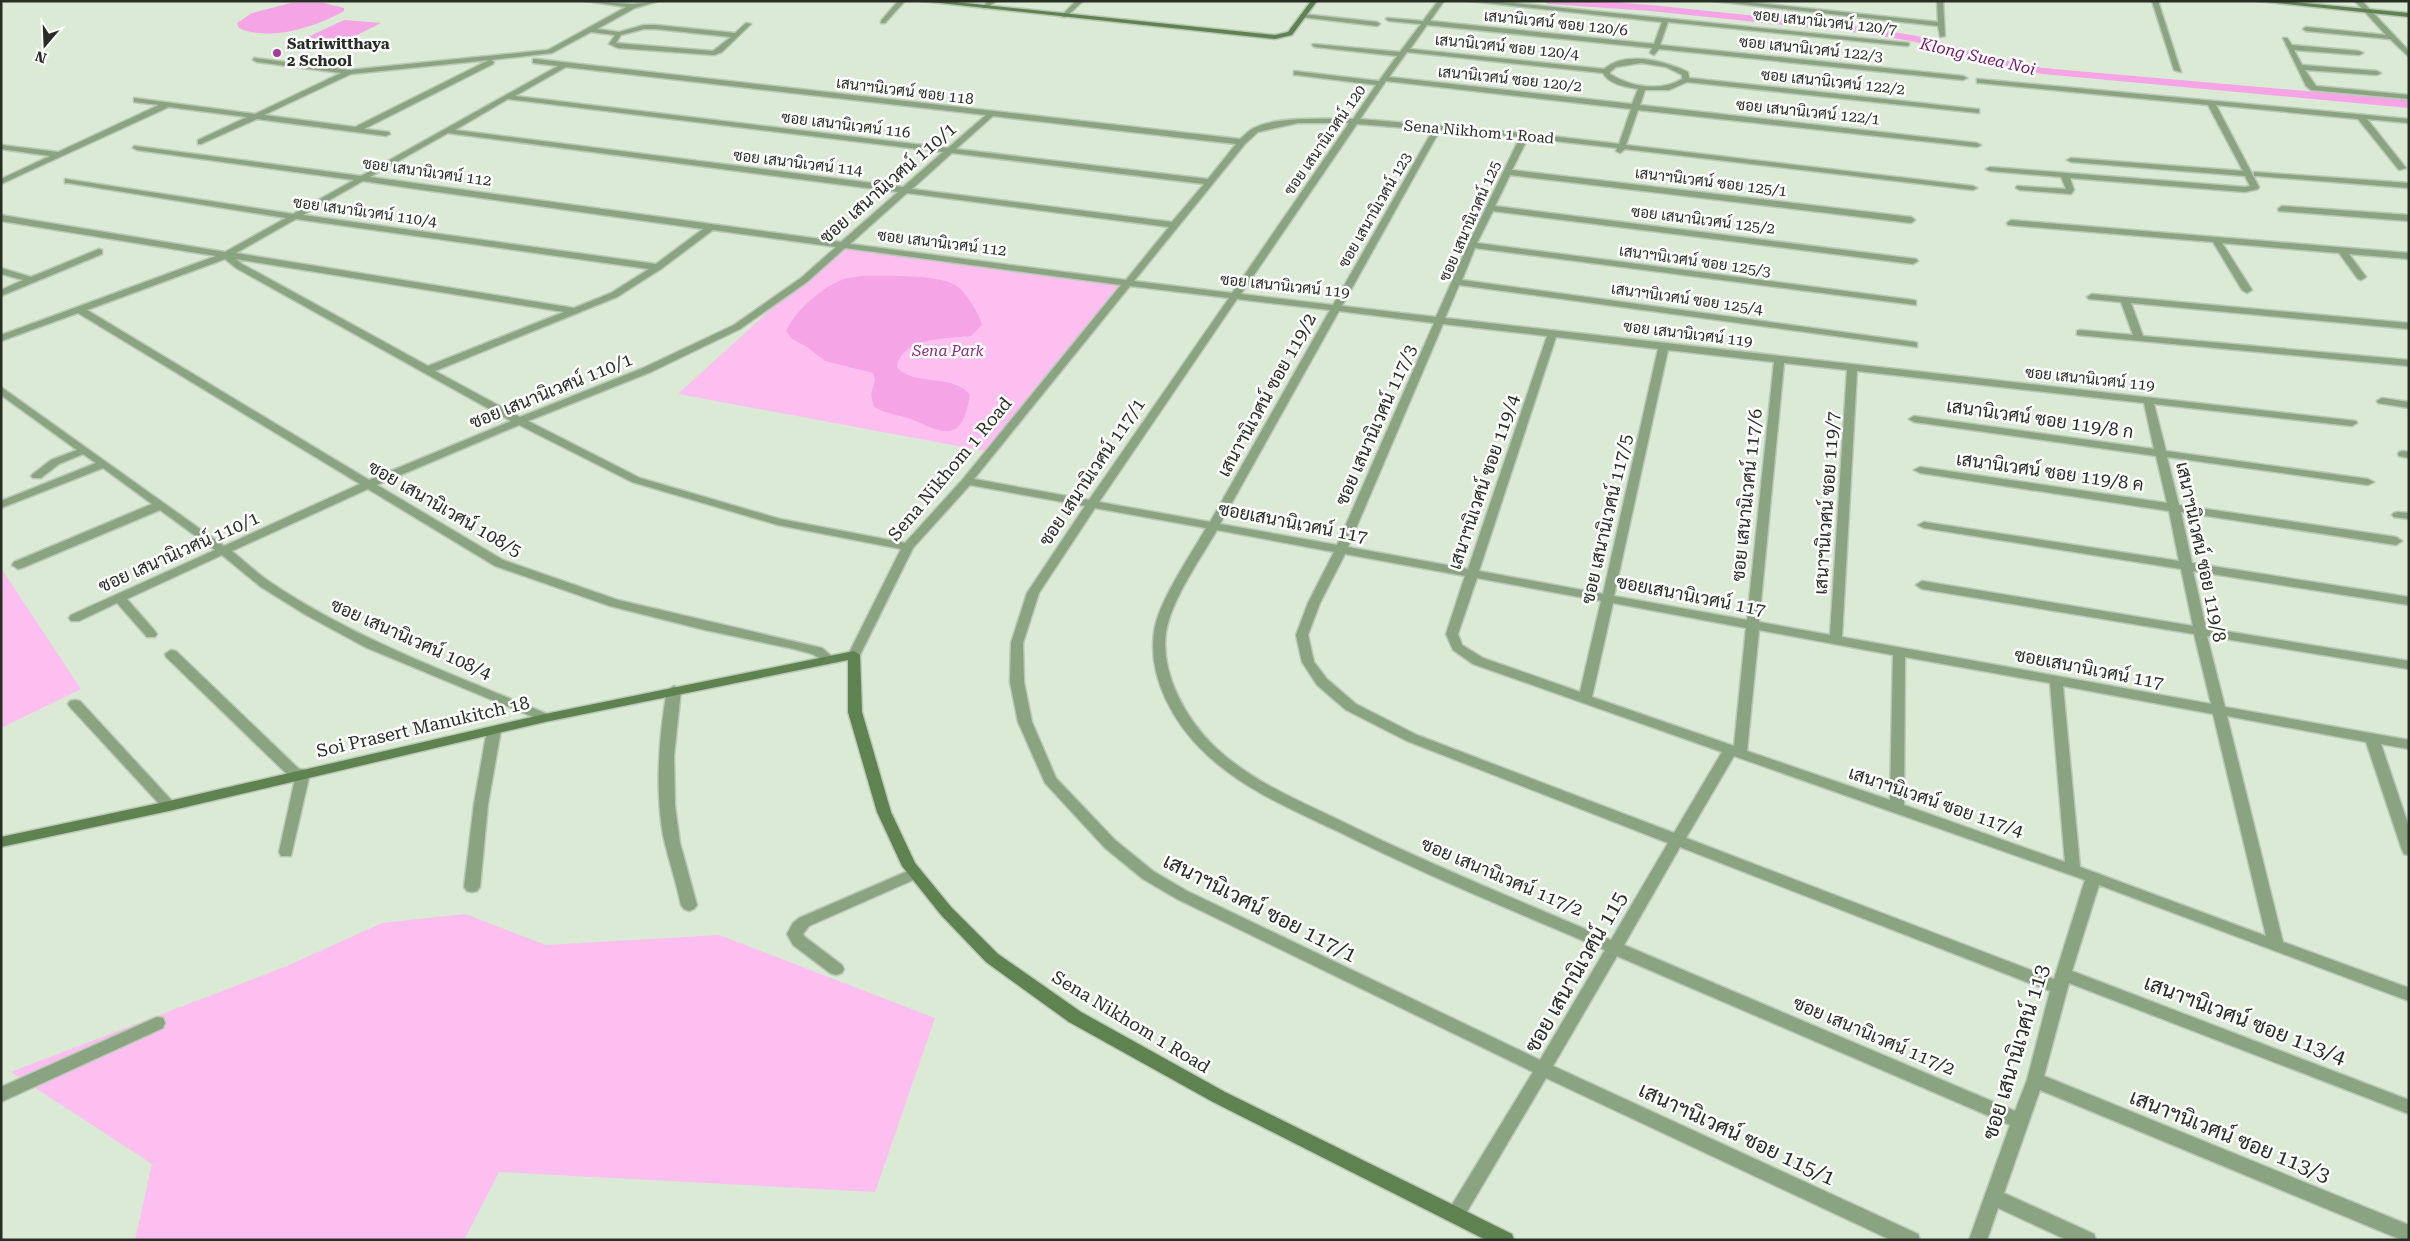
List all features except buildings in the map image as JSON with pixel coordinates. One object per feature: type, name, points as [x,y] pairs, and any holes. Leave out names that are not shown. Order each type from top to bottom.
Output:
[{"type":"street","points":[[588,1],[621,3],[634,6]]},
{"type":"street","points":[[257,60],[349,72],[550,52],[634,6],[656,1]]},
{"type":"street","points":[[883,22],[902,1]]},
{"type":"street","points":[[924,1],[1275,37],[1290,34],[1314,1]]},
{"type":"street","points":[[984,8],[993,1]]},
{"type":"street","points":[[1064,16],[1080,1]]},
{"type":"street","name":"ซอย เสนานิเวศน์ 120","points":[[1234,296],[1382,81],[1441,1]]},
{"type":"street","name":"ซอย เสนานิเวศน์ 120/7","points":[[1472,1],[1908,44]]},
{"type":"street","points":[[1716,1],[1941,24]]},
{"type":"street","points":[[1940,1],[1942,36]]},
{"type":"street","points":[[2155,1],[2178,70]]},
{"type":"street","points":[[2260,1],[2409,14]]},
{"type":"street","points":[[2358,1],[2409,55]]},
{"type":"street","points":[[1303,16],[1377,24]]},
{"type":"street","name":"เสนานิเวศน์ ซอย 120/6","points":[[1388,20],[1656,47]]},
{"type":"street","points":[[1651,62],[1666,20]]},
{"type":"street","points":[[619,34],[612,44],[705,54],[720,51],[748,24]]},
{"type":"street","points":[[592,30],[619,34],[644,27],[656,27],[736,35]]},
{"type":"street","points":[[2306,29],[2390,36]]},
{"type":"street","points":[[2285,40],[2310,86],[2314,88],[2409,97]]},
{"type":"street","name":"เสนานิเวศน์ ซอย 120/4","points":[[1315,45],[1606,71]]},
{"type":"street","name":"ซอย เสนานิเวศน์ 122/3","points":[[1656,47],[1963,78]]},
{"type":"street","points":[[2289,47],[2359,52]]},
{"type":"street","points":[[356,130],[496,58]]},
{"type":"street","name":"เสนาฯนิเวศน์ ซอย 118","points":[[536,61],[990,115],[1242,142]]},
{"type":"street","points":[[1651,62],[1675,68],[1685,74],[1686,80],[1675,86],[1642,88],[1620,83],[1612,79],[1606,71],[1613,65],[1621,63],[1651,62]]},
{"type":"street","points":[[1,338],[226,254],[564,65]]},
{"type":"street","points":[[2300,67],[2377,74]]},
{"type":"street","points":[[200,142],[349,72]]},
{"type":"street","name":"เสนานิเวศน์ ซอย 120/2","points":[[1297,74],[1635,107]]},
{"type":"street","name":"ซอย เสนานิเวศน์ 122/2","points":[[1686,80],[1976,111]]},
{"type":"street","points":[[1980,81],[2409,121]]},
{"type":"street","points":[[1621,148],[1642,88]]},
{"type":"street","name":"ซอย เสนานิเวศน์ 116","points":[[507,97],[1211,182]]},
{"type":"street","points":[[137,100],[386,134]]},
{"type":"street","points":[[1990,169],[2245,190],[2255,187],[2211,103]]},
{"type":"street","points":[[1,182],[168,104]]},
{"type":"street","name":"ซอย เสนานิเวศน์ 122/1","points":[[1635,107],[1978,145]]},
{"type":"street","name":"ซอย เสนานิเวศน์ 110/1","points":[[74,618],[367,485],[647,370],[737,327],[804,280],[841,245],[990,115]]},
{"type":"street","points":[[2360,116],[2402,168]]},
{"type":"street","name":"Sena Nikhom 1 Road","points":[[1505,1240],[1219,1097],[1075,1017],[992,958],[946,911],[909,866],[884,812],[855,712],[854,655],[908,547],[967,481],[1242,142],[1255,130],[1271,125],[1298,121],[1336,121],[1524,137],[1875,180],[1890,179],[1973,188]]},
{"type":"street","name":"ซอย เสนานิเวศน์ 123","points":[[1336,307],[1437,130]]},
{"type":"street","name":"ซอย เสนานิเวศน์ 114","points":[[447,131],[1174,225]]},
{"type":"street","name":"ซอย เสนานิเวศน์ 125","points":[[1441,319],[1472,245],[1524,137]]},
{"type":"street","points":[[1,147],[60,155]]},
{"type":"street","name":"ซอย เสนานิเวศน์ 112","points":[[137,148],[1020,268]]},
{"type":"street","points":[[2071,160],[2248,174]]},
{"type":"street","name":"เสนาฯนิเวศน์ ซอย 125/1","points":[[1508,172],[1911,220]]},
{"type":"street","points":[[2257,174],[2409,186]]},
{"type":"street","points":[[2020,188],[2068,192],[2070,190],[2065,176]]},
{"type":"street","name":"ซอย เสนานิเวศน์ 110/4","points":[[68,181],[292,216],[658,267]]},
{"type":"street","name":"ซอย เสนานิเวศน์ 125/2","points":[[1490,208],[1913,261]]},
{"type":"street","points":[[2282,208],[2409,218]]},
{"type":"street","points":[[1,218],[576,311]]},
{"type":"street","points":[[2011,223],[2409,256]]},
{"type":"street","points":[[428,370],[614,295],[658,267],[711,227]]},
{"type":"street","points":[[2216,240],[2247,290]]},
{"type":"street","name":"เสนาฯนิเวศน์ ซอย 125/3","points":[[1472,245],[1913,303]]},
{"type":"street","points":[[2342,250],[2361,278]]},
{"type":"street","points":[[1,293],[99,252]]},
{"type":"street","points":[[226,254],[230,260],[239,266],[519,421],[636,480],[778,522],[908,547]]},
{"type":"street","name":"ซอย เสนานิเวศน์ 119","points":[[1020,268],[1234,296],[1779,360],[2352,423]]},
{"type":"street","points":[[1,271],[32,280]]},
{"type":"street","name":"เสนาฯนิเวศน์ ซอย 125/4","points":[[1457,282],[1914,345]]},
{"type":"street","name":"ซอย เสนานิเวศน์ 117/1","points":[[1017,682],[1017,643],[1033,593],[1091,503],[1234,296]]},
{"type":"street","points":[[2092,297],[2409,326]]},
{"type":"street","points":[[2125,300],[2139,338]]},
{"type":"street","name":"เสนาฯนิเวศน์ ซอย 119/2","points":[[1214,526],[1336,307]]},
{"type":"street","name":"ซอย เสนานิเวศน์ 108/5","points":[[79,309],[367,485],[499,563],[614,603],[706,626],[795,645],[818,651],[829,659]]},
{"type":"street","name":"ซอย เสนานิเวศน์ 117/3","points":[[1441,319],[1341,550],[1314,603],[1302,635],[1308,662],[1322,682],[1351,707],[1412,738],[1677,841]]},
{"type":"street","name":"เสนาฯนิเวศน์ ซอย 119/4","points":[[1453,644],[1452,634],[1553,332]]},
{"type":"street","points":[[2080,333],[2409,363]]},
{"type":"street","name":"ซอย เสนานิเวศน์ 117/5","points":[[1585,700],[1664,346]]},
{"type":"street","name":"ซอย เสนานิเวศน์ 117/6","points":[[1735,751],[1751,626],[1779,360]]},
{"type":"street","name":"เสนาฯนิเวศน์ ซอย 119/7","points":[[1836,640],[1852,368]]},
{"type":"street","name":"ซอย เสนานิเวศน์ 108/4","points":[[1,390],[223,550],[265,584],[310,612],[368,644],[545,718]]},
{"type":"street","name":"เสนาฯนิเวศน์ ซอย 119/8","points":[[2148,400],[2187,565],[2200,630],[2276,944]]},
{"type":"street","points":[[2382,401],[2409,404]]},
{"type":"street","name":"เสนานิเวศน์ ซอย 119/8 ก","points":[[1914,419],[2368,482]]},
{"type":"street","points":[[37,476],[55,462],[85,450]]},
{"type":"street","points":[[1,506],[104,464]]},
{"type":"street","name":"เสนานิเวศน์ ซอย 119/8 ค","points":[[1920,470],[2396,541]]},
{"type":"street","name":"ซอยเสนานิเวศน์ 117","points":[[967,481],[2409,745]]},
{"type":"street","points":[[18,565],[161,505]]},
{"type":"street","points":[[1924,524],[2409,601]]},
{"type":"street","name":"ซอย เสนานิเวศน์ 117/2","points":[[1214,526],[1170,603],[1160,632],[1161,660],[1167,688],[1185,722],[1210,750],[1239,773],[1298,807],[1404,858],[2020,1121]]},
{"type":"street","points":[[1922,585],[2409,666]]},
{"type":"street","points":[[119,598],[150,634]]},
{"type":"street","name":"เสนาฯนิเวศน์ ซอย 117/4","points":[[1453,644],[1478,662],[2094,877],[2409,995]]},
{"type":"street","points":[[1897,808],[1899,651]]},
{"type":"street","points":[[171,654],[300,774],[286,852]]},
{"type":"street","name":"Soi Prasert Manukitch 18","points":[[1,842],[169,806],[545,718],[674,690],[854,655]]},
{"type":"street","points":[[2056,680],[2073,870]]},
{"type":"street","name":"เสนาฯนิเวศน์ ซอย 117/1","points":[[1017,682],[1025,722],[1050,780],[1110,844],[1148,875],[1182,895],[1333,969],[1544,1069]]},
{"type":"street","points":[[674,690],[668,726],[666,765],[669,824],[689,905]]},
{"type":"street","points":[[75,704],[169,806]]},
{"type":"street","points":[[472,887],[481,804],[494,730]]},
{"type":"street","points":[[2372,738],[2402,816],[2409,850]]},
{"type":"street","name":"ซอย เสนานิเวศน์ 115","points":[[1456,1214],[1544,1069],[1677,841],[1735,751]]},
{"type":"street","name":"เสนาฯนิเวศน์ ซอย 113/4","points":[[1677,841],[2409,1108]]},
{"type":"street","points":[[836,969],[798,941],[796,934],[798,927],[811,919],[915,873]]},
{"type":"street","name":"ซอย เสนานิเวศน์ 113","points":[[1978,1240],[2035,1080],[2062,981],[2094,877]]},
{"type":"street","points":[[1,1095],[157,1023]]},
{"type":"street","name":"เสนาฯนิเวศน์ ซอย 115/1","points":[[1544,1069],[1911,1240]]},
{"type":"street","name":"เสนาฯนิเวศน์ ซอย 113/3","points":[[2035,1080],[2409,1234]]},
{"type":"street","points":[[1993,1197],[2087,1240]]},
{"type":"green space","name":"Sena Park","points":[[841,245],[1128,283],[990,452],[678,394]]},
{"type":"green space","points":[[1,568],[81,689],[1,728]]},
{"type":"green space","points":[[465,914],[546,945],[719,935],[935,1018],[875,1192],[499,1172],[464,1240],[135,1240],[152,1164],[11,1072],[287,966],[382,923]]},
{"type":"shaded area","points":[[291,3],[324,3],[344,8],[344,11],[320,22],[292,31],[264,34],[239,28],[237,23],[252,13]]},
{"type":"shaded area","points":[[344,20],[381,23],[329,49],[291,45]]},
{"type":"shaded area","points":[[863,276],[910,276],[946,281],[959,287],[975,309],[982,325],[971,336],[939,339],[916,345],[907,350],[900,358],[897,368],[905,374],[914,377],[954,384],[963,388],[970,395],[964,418],[955,429],[948,431],[940,430],[874,407],[871,395],[875,380],[873,373],[825,361],[807,347],[792,339],[786,331],[796,315],[819,293],[844,279]]},
{"type":"waterway","name":"Klong Suea Noi","points":[[1548,1],[1651,8],[1870,31],[1917,39],[1992,61],[2043,71],[2409,104]]},
{"type":"place","name":"Satriwitthaya 2 School","points":[[277,53]]}]
